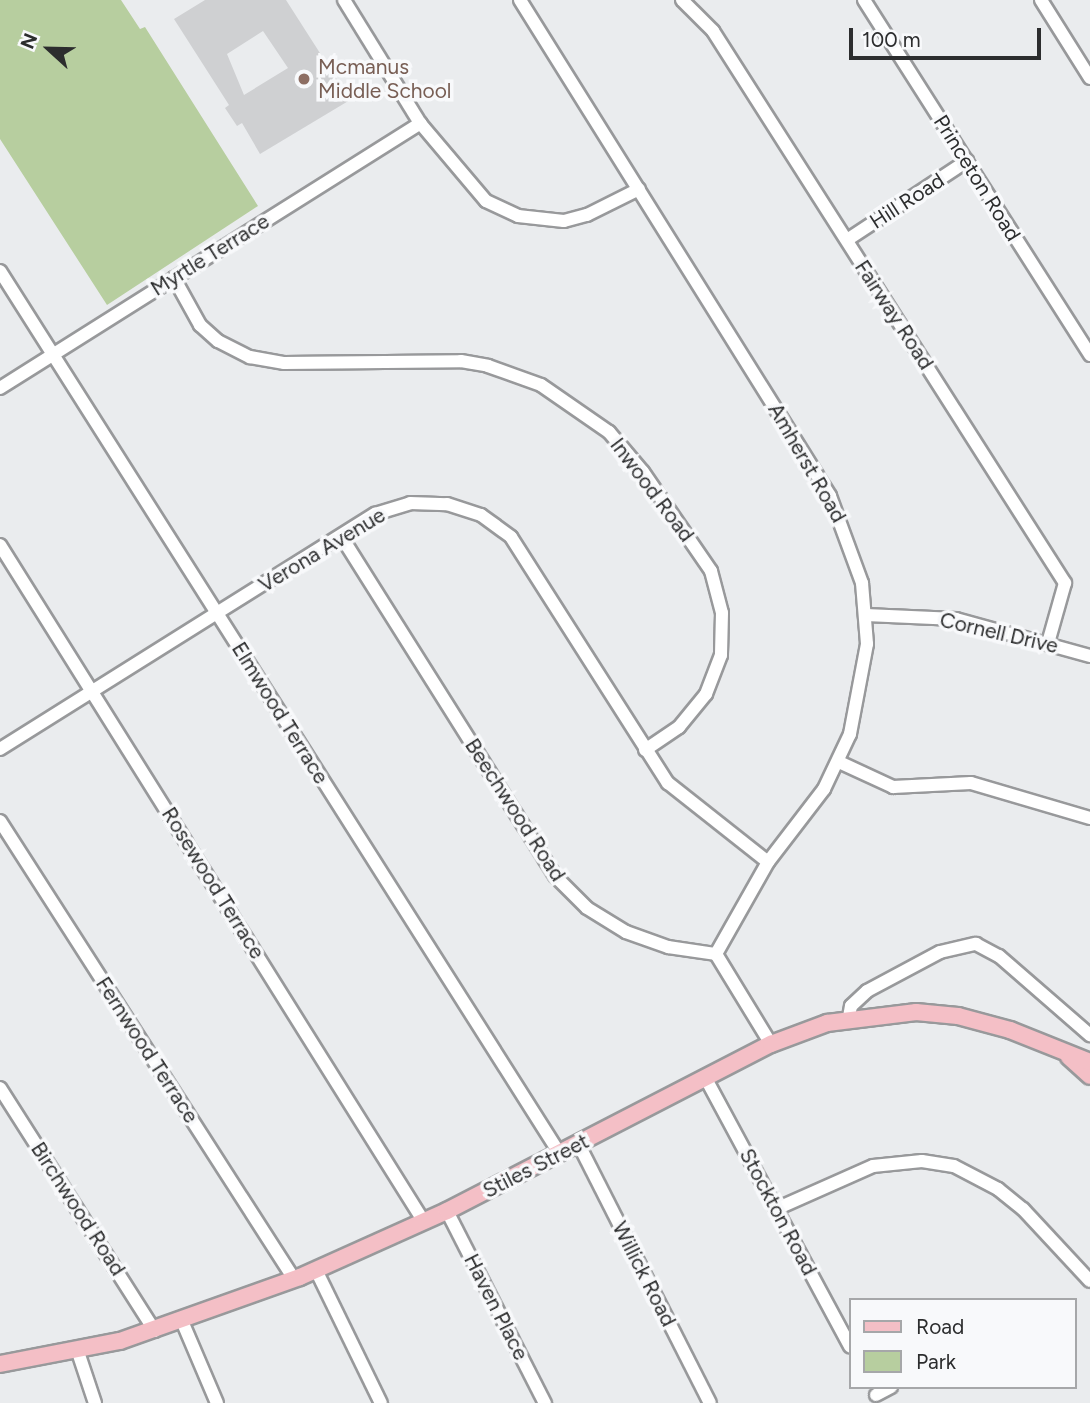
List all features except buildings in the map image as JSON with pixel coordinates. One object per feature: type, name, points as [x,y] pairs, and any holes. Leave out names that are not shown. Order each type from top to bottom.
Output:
[{"type":"main road","name":"Stiles Street","points":[[0,1364],[78,1352],[155,1331],[294,1279],[447,1211],[771,1044],[849,1017],[916,1012],[958,1016],[1010,1030],[1090,1062]]},
{"type":"main road","name":"Stiles Street","points":[[1068,1055],[1090,1076]]},
{"type":"street","points":[[344,0],[420,123],[477,193],[518,216],[553,221],[576,219],[639,189]]},
{"type":"street","name":"Fairway Road","points":[[682,0],[713,31],[1065,583],[1048,643]]},
{"type":"street","name":"Princeton Road","points":[[864,0],[1090,355]]},
{"type":"street","points":[[1041,0],[1086,63],[1090,78]]},
{"type":"street","name":"Amherst Road","points":[[522,1],[830,496],[855,554],[866,615],[859,705],[839,762],[768,862],[716,954]]},
{"type":"street","name":"Myrtle Terrace","points":[[0,388],[420,123]]},
{"type":"street","name":"Hill Road","points":[[846,240],[967,161]]},
{"type":"street","name":"Elmwood Terrace","points":[[0,271],[560,1154]]},
{"type":"street","name":"Inwood Road","points":[[174,278],[200,325],[218,341],[250,357],[284,363],[461,361],[488,366],[541,385],[609,432],[643,472],[711,571],[722,612],[720,655],[706,694],[679,727],[645,750]]},
{"type":"street","name":"Verona Avenue","points":[[0,749],[375,514],[422,502],[458,506],[492,522],[529,561],[668,783],[695,808],[768,862]]},
{"type":"street","name":"Beechwood Road","points":[[341,536],[555,876],[587,908],[626,932],[668,947],[716,954]]},
{"type":"street","name":"Rosewood Terrace","points":[[0,544],[94,690],[424,1222]]},
{"type":"street","name":"Cornell Drive","points":[[866,615],[956,620],[1090,656]]},
{"type":"street","points":[[839,762],[893,787],[979,784],[1090,818]]},
{"type":"street","name":"Fernwood Terrace","points":[[0,821],[294,1279]]},
{"type":"street","points":[[849,1017],[851,1006],[867,991],[940,952],[976,944],[999,956],[1090,1035]]},
{"type":"street","points":[[716,954],[771,1044]]},
{"type":"street","name":"Stockton Road","points":[[705,1077],[848,1342]]},
{"type":"street","name":"Birchwood Road","points":[[0,1088],[155,1331]]},
{"type":"street","name":"Willick Road","points":[[579,1145],[710,1403]]},
{"type":"street","points":[[776,1209],[873,1166],[914,1161],[954,1166],[1011,1198],[1090,1281]]},
{"type":"street","name":"Haven Place","points":[[447,1211],[545,1403]]},
{"type":"street","points":[[316,1270],[381,1403]]},
{"type":"street","points":[[182,1321],[217,1403]]},
{"type":"street","points":[[78,1352],[95,1403]]},
{"type":"green space","points":[[0,0],[121,0],[140,29],[145,27],[258,206],[107,305],[0,139]]},
{"type":"place","name":"Mcmanus Middle School","points":[[304,79]]}]
